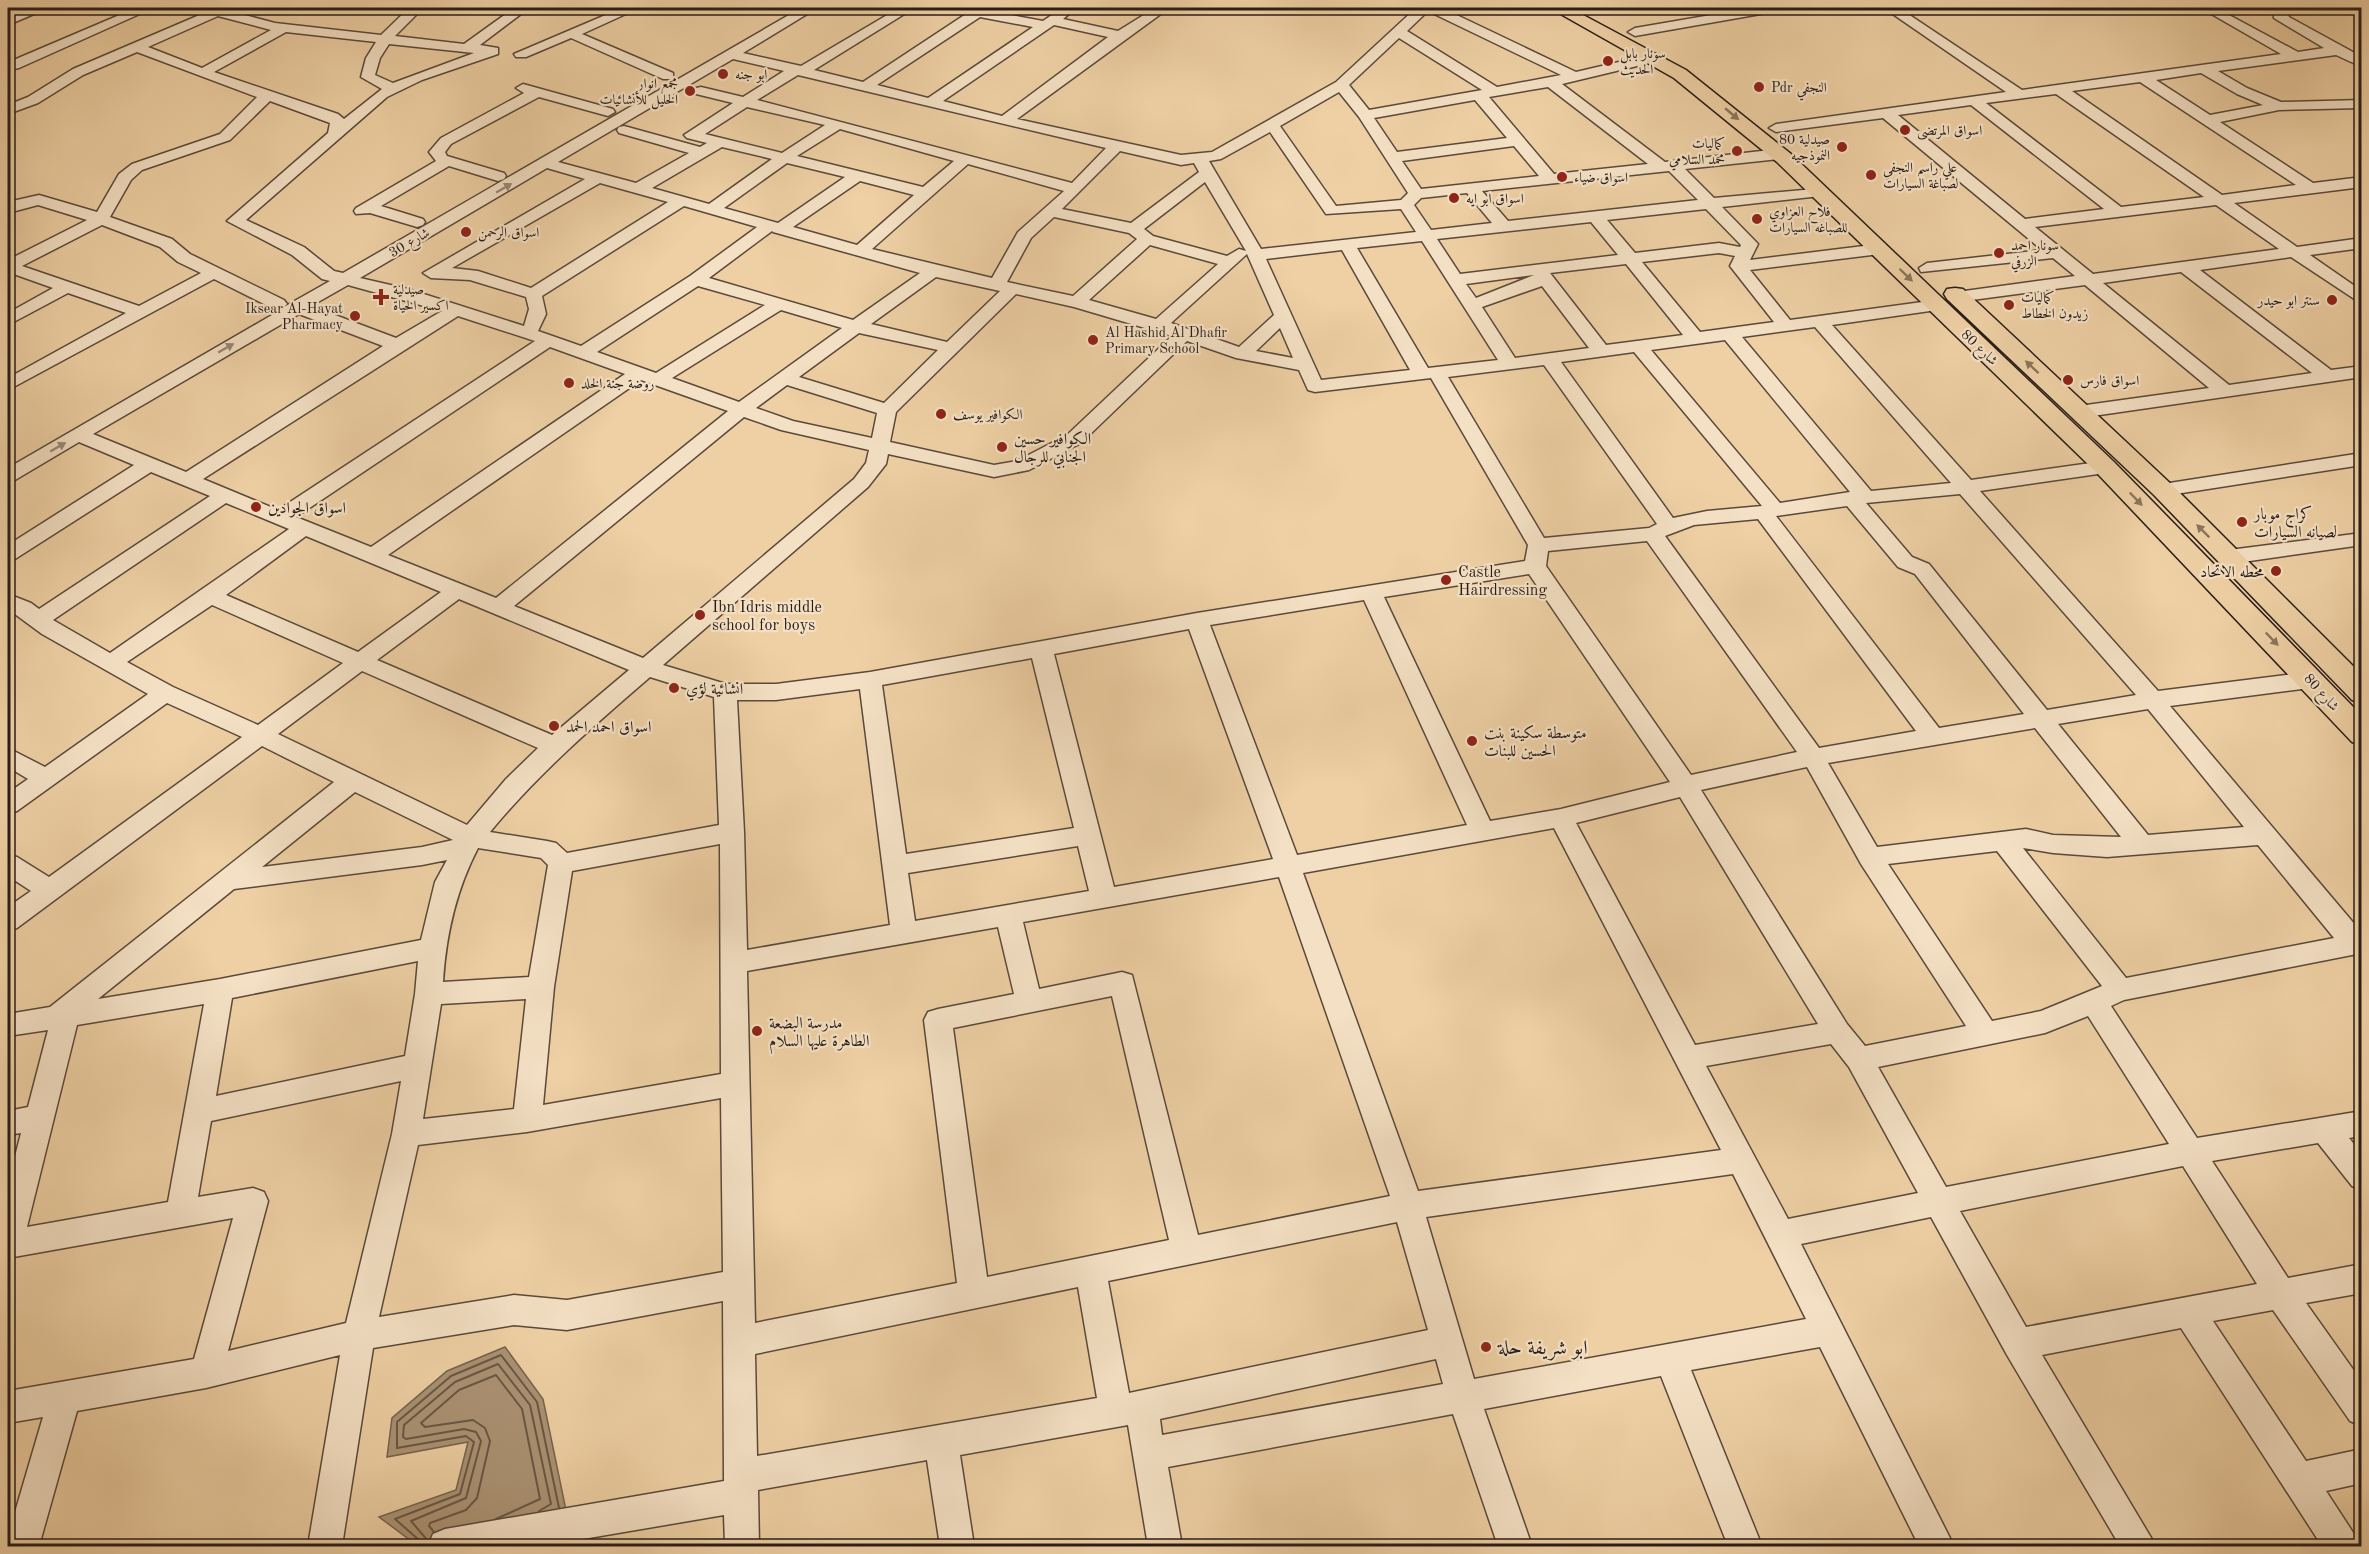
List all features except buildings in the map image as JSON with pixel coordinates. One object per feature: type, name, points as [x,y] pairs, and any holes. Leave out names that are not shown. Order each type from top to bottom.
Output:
[{"type":"main road","name":"شارع 80","points":[[1558,8],[1680,74],[1779,154],[1880,249],[2058,392],[2163,490],[2361,693]]},
{"type":"main road","name":"شارع 80","points":[[1582,8],[1635,32],[1676,55],[1738,97],[1776,128],[1927,268],[1947,301],[2032,396],[2105,467],[2361,735]]},
{"type":"main road","points":[[2032,396],[2053,401],[2060,396],[2058,392]]},
{"type":"main road","points":[[2076,438],[2074,433],[2084,428],[2100,432]]},
{"type":"street","points":[[8,21],[41,8]]},
{"type":"street","points":[[14,65],[146,8]]},
{"type":"street","points":[[392,88],[368,77],[368,69],[385,39],[401,20],[417,8]]},
{"type":"street","points":[[467,48],[522,8]]},
{"type":"street","points":[[598,8],[616,14]]},
{"type":"street","points":[[521,54],[632,8]]},
{"type":"street","name":"شارع 30","points":[[336,277],[463,212],[731,54],[786,15],[810,8]]},
{"type":"street","points":[[908,8],[743,102],[692,135],[927,193]]},
{"type":"street","points":[[953,8],[982,9],[1122,36]]},
{"type":"street","points":[[932,102],[1070,8]]},
{"type":"street","points":[[1005,121],[1163,8]]},
{"type":"street","points":[[1077,302],[1203,166],[1341,85],[1422,8]]},
{"type":"street","points":[[1432,8],[1574,76]]},
{"type":"street","points":[[1635,32],[1772,8]]},
{"type":"street","points":[[1891,8],[2019,94]]},
{"type":"street","points":[[2207,8],[2294,55]]},
{"type":"street","points":[[2279,8],[2279,15],[2284,20],[2361,63]]},
{"type":"street","points":[[866,86],[982,9]]},
{"type":"street","points":[[8,110],[33,100],[78,72],[221,10],[284,28],[499,52],[392,88],[235,221],[298,251],[336,277],[402,293],[528,333],[788,426],[994,471],[1022,466],[1074,439],[1183,335]]},
{"type":"street","name":"شارع 30","points":[[8,476],[305,297],[417,222],[752,28],[769,25]]},
{"type":"street","points":[[204,74],[209,69],[252,48],[284,28]]},
{"type":"street","points":[[1398,31],[1495,92]]},
{"type":"street","points":[[572,33],[584,42],[668,76]]},
{"type":"street","points":[[137,47],[204,74],[333,117],[338,122],[335,135]]},
{"type":"street","points":[[1776,128],[2339,50]]},
{"type":"street","points":[[731,54],[1005,121],[1203,166],[1253,250],[1315,386],[1510,364],[1696,339],[1820,322],[2088,279],[2361,243]]},
{"type":"street","points":[[1365,115],[1551,82],[1653,58]]},
{"type":"street","points":[[2204,69],[2242,91],[2279,106]]},
{"type":"street","points":[[2144,78],[2310,188]]},
{"type":"street","points":[[1551,82],[1668,166],[1711,204],[1750,244],[1741,259]]},
{"type":"street","points":[[1341,85],[1394,157],[1427,237],[1510,364]]},
{"type":"street","points":[[2059,89],[2361,299]]},
{"type":"street","points":[[498,176],[447,161],[437,152],[446,141],[530,90],[608,112]]},
{"type":"street","points":[[701,91],[838,124],[1075,189]]},
{"type":"street","points":[[1479,95],[1550,180]]},
{"type":"street","points":[[8,267],[47,244],[101,219],[132,170],[143,164],[225,137],[266,96]]},
{"type":"street","points":[[1973,100],[2118,212]]},
{"type":"street","points":[[2206,120],[2279,106],[2361,104]]},
{"type":"street","points":[[1886,113],[2225,391]]},
{"type":"street","points":[[711,210],[784,158],[838,124]]},
{"type":"street","points":[[1273,126],[1332,212],[1471,188],[1779,154]]},
{"type":"street","points":[[624,130],[701,152]]},
{"type":"street","points":[[1394,157],[1518,141]]},
{"type":"street","points":[[638,189],[720,142]]},
{"type":"street","points":[[325,1546],[359,1335],[406,1134],[429,994],[432,948],[448,882],[469,842],[515,785],[555,746],[643,667],[861,483],[876,464],[887,410],[952,348],[1006,285],[1024,235],[1075,189],[1117,145]]},
{"type":"street","points":[[859,251],[964,160]]},
{"type":"street","points":[[417,222],[365,209],[447,161]]},
{"type":"street","points":[[546,163],[933,271],[1006,285],[1159,324],[1183,335],[1242,354],[1306,366]]},
{"type":"street","points":[[583,353],[774,227],[857,176]]},
{"type":"street","points":[[402,293],[434,271],[597,178]]},
{"type":"street","points":[[2022,224],[2361,182]]},
{"type":"street","points":[[1471,188],[1505,228]]},
{"type":"street","points":[[1159,324],[1230,262],[1253,250],[1347,245],[1427,237],[1820,191]]},
{"type":"street","points":[[8,208],[17,203],[39,200],[101,219],[166,243],[184,258],[278,303]]},
{"type":"street","points":[[533,294],[681,201]]},
{"type":"street","points":[[1050,211],[1140,234],[1230,262]]},
{"type":"street","points":[[463,212],[515,224]]},
{"type":"street","points":[[1596,218],[1696,339]]},
{"type":"street","points":[[1347,245],[1538,545],[1535,567],[1685,785],[1837,1032],[1859,1059],[2018,1344],[2139,1546]]},
{"type":"street","points":[[1455,280],[1542,275],[1630,259],[1719,248],[1741,259],[1786,326]]},
{"type":"street","points":[[1741,259],[1880,249]]},
{"type":"street","points":[[1927,268],[2057,253]]},
{"type":"street","points":[[2184,266],[2328,377]]},
{"type":"street","points":[[8,267],[140,312]]},
{"type":"street","points":[[434,271],[472,275],[533,294],[538,303],[536,321],[528,333]]},
{"type":"street","points":[[498,608],[742,409],[933,271]]},
{"type":"street","points":[[8,385],[213,273]]},
{"type":"street","points":[[1472,305],[1542,275]]},
{"type":"street","points":[[1542,275],[1601,351]]},
{"type":"street","points":[[696,280],[854,326],[952,348]]},
{"type":"street","points":[[8,320],[67,287]]},
{"type":"street","points":[[305,297],[397,345]]},
{"type":"street","name":"شارع 30","points":[[8,458],[278,303],[305,297]]},
{"type":"street","points":[[657,380],[779,304]]},
{"type":"street","points":[[188,480],[397,345],[456,310]]},
{"type":"street","points":[[1242,354],[1283,316]]},
{"type":"street","points":[[1820,322],[2153,700],[2263,835],[2358,944]]},
{"type":"street","points":[[1730,334],[1905,562],[1922,569],[2142,846]]},
{"type":"street","points":[[280,518],[549,340]]},
{"type":"street","points":[[1638,346],[1768,510],[1933,737]]},
{"type":"street","points":[[1549,358],[1660,530],[1813,757],[1870,857],[1986,1035]]},
{"type":"street","points":[[2079,412],[2361,371]]},
{"type":"street","points":[[371,557],[638,373]]},
{"type":"street","points":[[784,378],[887,410]]},
{"type":"street","points":[[78,435],[643,667],[724,692],[776,692],[870,680],[1197,620],[1535,567]]},
{"type":"street","points":[[2163,490],[2361,459]]},
{"type":"street","points":[[8,554],[150,464]]},
{"type":"street","points":[[1538,545],[1660,530],[1708,515],[1967,487],[2105,467]]},
{"type":"street","points":[[38,620],[225,495]]},
{"type":"street","points":[[110,663],[210,596],[304,528]]},
{"type":"street","points":[[2229,557],[2361,539]]},
{"type":"street","points":[[8,921],[456,591]]},
{"type":"street","points":[[1371,593],[1484,832]]},
{"type":"street","points":[[210,596],[555,746]]},
{"type":"street","points":[[8,601],[23,608],[38,620],[110,663],[165,693],[353,780],[469,842],[547,850],[556,856],[561,864],[541,987],[527,1120]]},
{"type":"street","points":[[1197,620],[1289,868],[1408,1206],[1463,1396],[1515,1546]]},
{"type":"street","points":[[1041,647],[1104,898]]},
{"type":"street","points":[[870,680],[897,865],[904,934]]},
{"type":"street","points":[[734,963],[1289,868],[1561,818],[1667,794],[1685,785],[1813,757],[2153,700],[2310,680]]},
{"type":"street","points":[[724,692],[732,832],[742,1546]]},
{"type":"street","points":[[8,805],[165,693]]},
{"type":"street","points":[[8,756],[45,778]]},
{"type":"street","points":[[206,1372],[253,1201],[181,1211],[8,1242],[62,1016],[224,881],[353,780]]},
{"type":"street","points":[[1561,818],[1780,1234],[1937,1546]]},
{"type":"street","points":[[561,864],[732,832]]},
{"type":"street","points":[[897,865],[1087,835]]},
{"type":"street","points":[[1870,857],[2026,838],[2053,844],[2107,848],[2263,835]]},
{"type":"street","points":[[2003,840],[2120,990]]},
{"type":"street","points":[[224,881],[422,856],[469,842]]},
{"type":"street","points":[[8,864],[50,890]]},
{"type":"street","points":[[1009,916],[1029,1002]]},
{"type":"street","points":[[1859,1059],[2045,1022],[2120,990],[2358,944]]},
{"type":"street","points":[[8,1025],[220,990],[432,948]]},
{"type":"street","points":[[974,1294],[938,1020],[1122,983],[1187,1251]]},
{"type":"street","points":[[429,994],[541,987]]},
{"type":"street","points":[[181,1211],[196,1112],[220,990]]},
{"type":"street","points":[[2094,1002],[2280,1293],[2361,1410]]},
{"type":"street","points":[[1687,1058],[1837,1032]]},
{"type":"street","points":[[196,1112],[418,1065]]},
{"type":"street","points":[[406,1134],[527,1120],[735,1084]]},
{"type":"street","points":[[8,1123],[38,1117]]},
{"type":"street","points":[[1780,1234],[2191,1152],[2361,1123]]},
{"type":"street","points":[[2325,1130],[2361,1177]]},
{"type":"street","points":[[738,1342],[1408,1206],[1741,1160]]},
{"type":"street","points":[[1091,1271],[1129,1409],[1149,1454],[1165,1546]]},
{"type":"street","points":[[2018,1344],[2361,1278]]},
{"type":"street","points":[[8,1407],[206,1372],[359,1335],[514,1310],[567,1315],[738,1284]]},
{"type":"street","points":[[2188,1311],[2342,1546]]},
{"type":"street","points":[[1149,1454],[1828,1330]]},
{"type":"street","points":[[445,1546],[941,1441],[1129,1409],[1447,1341]]},
{"type":"street","points":[[1670,1359],[1745,1546]]},
{"type":"street","points":[[22,1546],[65,1397]]},
{"type":"street","points":[[941,1441],[957,1546]]},
{"type":"street","points":[[2299,1480],[2361,1466]]},
{"type":"water","points":[[505,1347],[543,1399],[567,1515],[497,1543],[467,1546],[418,1546],[379,1517],[456,1490],[468,1442],[387,1457],[392,1418],[447,1371]]},
{"type":"place","name":"سونار بابل الحديث","points":[[1608,61]]},
{"type":"place","name":"ابو جنه","points":[[723,74]]},
{"type":"place","name":"Pdr النجفي","points":[[1759,87]]},
{"type":"place","name":"مجمع انوار الخليل للأنشائيات","points":[[690,91]]},
{"type":"place","name":"اسواق المرتضى","points":[[1905,130]]},
{"type":"place","name":"صيدلية 80 النموذجيه","points":[[1842,147]]},
{"type":"place","name":"كماليات محمد السلامي","points":[[1737,151]]},
{"type":"place","name":"علي راسم النجفي لصباغة السيارات","points":[[1871,175]]},
{"type":"place","name":"اسواق ضياء","points":[[1562,177]]},
{"type":"place","name":"اسواق ابو ايه","points":[[1454,198]]},
{"type":"place","name":"فلاح العزاوي للصباغه السيارات","points":[[1757,219]]},
{"type":"place","name":"اسواق الرحمن","points":[[466,232]]},
{"type":"place","name":"سونار احمد الزرفي","points":[[1999,253]]},
{"type":"place","name":"صيدلية اكسير الحياة","points":[[381,297]]},
{"type":"place","name":"سنتر ابو حيدر","points":[[2332,300]]},
{"type":"place","name":"كماليات زيدون الخطاط","points":[[2009,305]]},
{"type":"place","name":"Iksear Al-Hayat Pharmacy","points":[[355,316]]},
{"type":"place","name":"Al Hashid Al Dhafir Primary School","points":[[1093,340]]},
{"type":"place","name":"اسواق فارس","points":[[2068,380]]},
{"type":"place","name":"روضة جنة الخلد","points":[[569,383]]},
{"type":"place","name":"الكوافير يوسف","points":[[941,414]]},
{"type":"place","name":"الكوافير حسين الجنابي للرجال","points":[[1002,447]]},
{"type":"place","name":"اسواق الجوادين","points":[[256,507]]},
{"type":"place","name":"كراج موبار لصيانه السيارات","points":[[2242,522]]},
{"type":"place","name":"محطه الاتحاد","points":[[2276,571]]},
{"type":"place","name":"Castle Hairdressing","points":[[1446,580]]},
{"type":"place","name":"Ibn Idris middle school for boys","points":[[700,615]]},
{"type":"place","name":"انشائية لؤي","points":[[674,688]]},
{"type":"place","name":"اسواق احمد الحمد","points":[[554,726]]},
{"type":"place","name":"متوسطة سكينة بنت الحسين للبنات","points":[[1472,741]]},
{"type":"place","name":"مدرسة البضعة الطاهرة عليها السلام","points":[[757,1031]]},
{"type":"place","name":"ابو شريفة حلة","points":[[1486,1347]]}]
